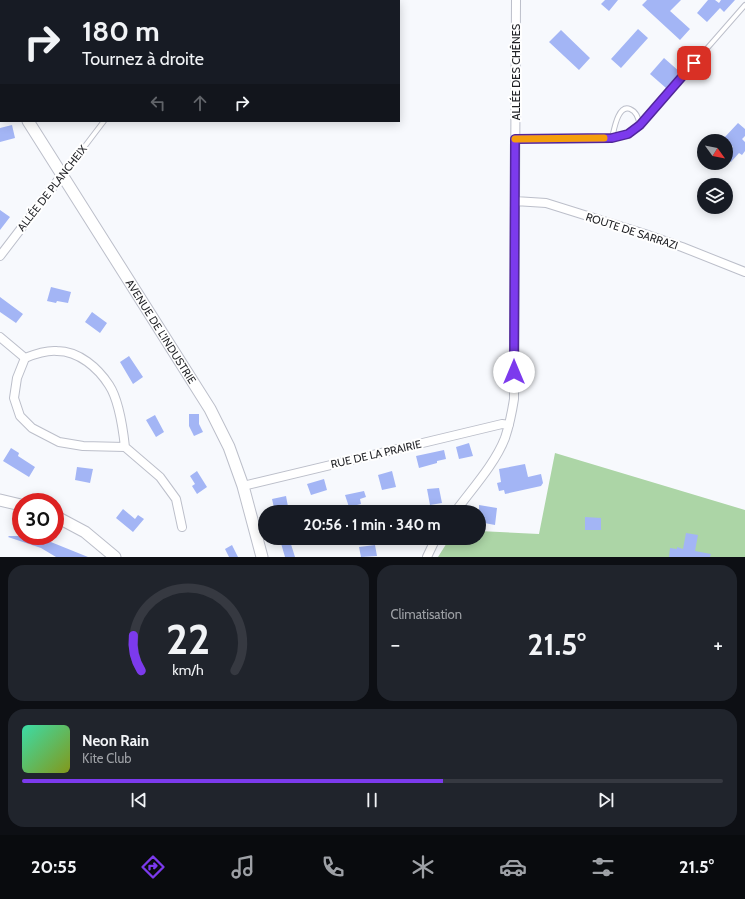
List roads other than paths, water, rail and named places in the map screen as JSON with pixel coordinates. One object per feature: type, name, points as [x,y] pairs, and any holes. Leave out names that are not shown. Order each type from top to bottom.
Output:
[{"type":"street","name":"ALLÉE DES CHÊNES","points":[[460,505],[493,460],[504,440],[509,425],[514,399],[516,0]]},
{"type":"street","name":"AVENUE DE L'INDUSTRIE","points":[[29,122],[210,409],[229,447],[243,486],[262,557]]},
{"type":"street","name":"ALLÉE DE PLANCHEIX","points":[[0,255],[62,175]]},
{"type":"street","name":"ROUTE DE SARRAZI","points":[[515,200],[546,203],[645,234],[745,272]]},
{"type":"street","points":[[0,337],[25,358]]},
{"type":"street","points":[[125,447],[120,412],[110,386],[91,364],[78,356],[58,351],[39,353],[25,358],[17,378],[14,398],[20,416],[32,428],[59,442],[83,446],[125,447],[160,477],[176,499],[182,527]]},
{"type":"street","name":"RUE DE LA PRAIRIE","points":[[243,486],[502,424],[509,425]]},
{"type":"street","points":[[0,500],[12,503]]},
{"type":"street","points":[[64,521],[84,532],[115,557]]},
{"type":"street","points":[[427,557],[433,545]]},
{"type":"lane","points":[[515,139],[612,138],[628,134],[640,125],[745,5]]},
{"type":"lane","points":[[612,138],[617,118],[623,110],[627,108],[632,110],[638,116],[640,125]]},
{"type":"lane","name":"ALLÉE DE PLANCHEIX","points":[[62,175],[103,122]]}]
